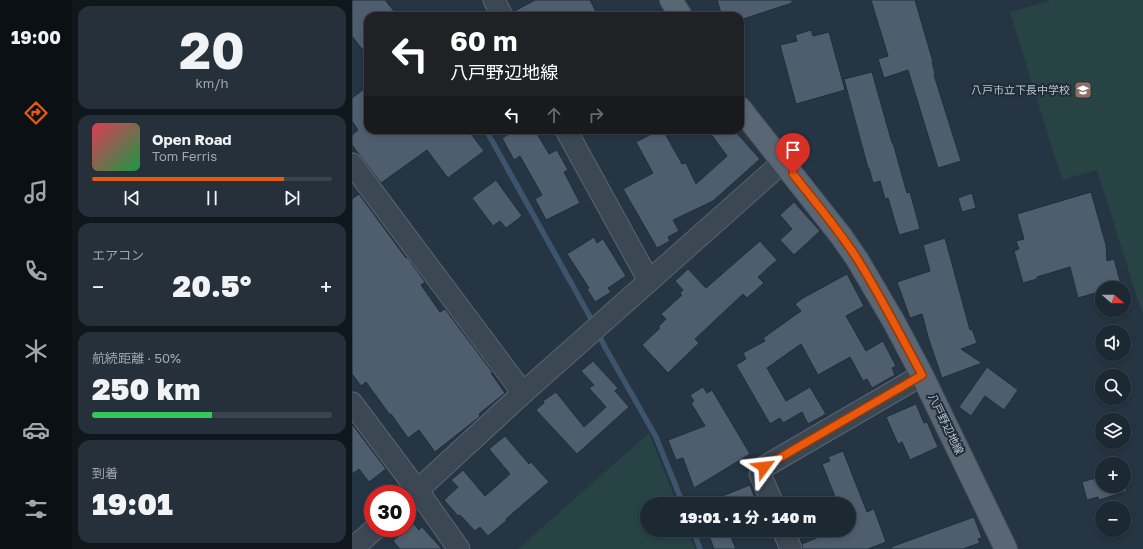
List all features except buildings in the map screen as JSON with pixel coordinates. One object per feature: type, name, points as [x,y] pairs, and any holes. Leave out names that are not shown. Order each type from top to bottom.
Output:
[{"type":"main road","points":[[671,0],[678,12]]},
{"type":"main road","name":"八戸野辺地線","points":[[744,113],[841,236],[857,259],[894,322],[922,375],[1006,549]]},
{"type":"street","points":[[494,0],[500,12]]},
{"type":"street","points":[[568,134],[649,281]]},
{"type":"street","points":[[416,492],[523,394],[783,162]]},
{"type":"street","points":[[352,164],[523,394]]},
{"type":"street","points":[[769,497],[760,474],[764,467],[922,375]]},
{"type":"street","points":[[352,403],[405,485]]},
{"type":"street","points":[[416,501],[459,549]]},
{"type":"street","points":[[352,549],[366,537]]},
{"type":"street","points":[[786,537],[791,549]]},
{"type":"green space","name":"八戸市立下長中学校","points":[[1052,0],[1143,0],[1143,313],[1097,170],[1062,180],[1010,12]]},
{"type":"green space","points":[[649,433],[674,497],[640,497],[640,537],[690,537],[695,549],[518,549]]},
{"type":"waterway","points":[[488,134],[594,324]]},
{"type":"waterway","points":[[597,332],[656,437],[680,497]]},
{"type":"waterway","points":[[696,537],[700,549]]},
{"type":"place","name":"八戸市立下長中学校","points":[[1083,90]]},
{"type":"route","points":[[764,467],[922,375],[894,322],[857,259],[793,174]]}]
